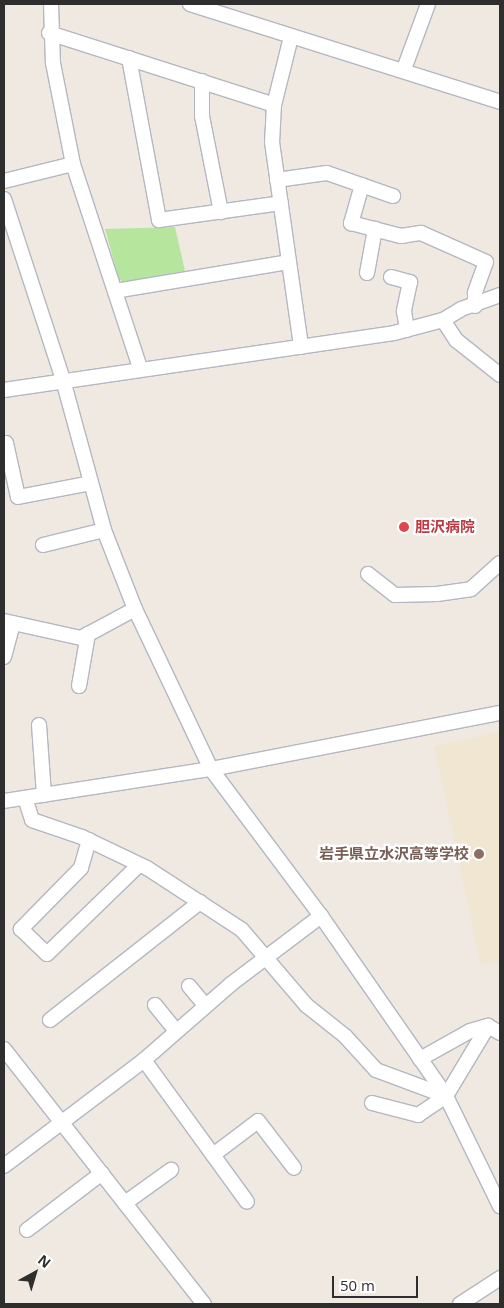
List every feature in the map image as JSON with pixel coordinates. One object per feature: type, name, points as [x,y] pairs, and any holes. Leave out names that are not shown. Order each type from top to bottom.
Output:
[{"type":"street","points":[[51,4],[49,33],[73,164],[140,368]]},
{"type":"street","points":[[190,4],[291,37],[404,69],[500,102]]},
{"type":"street","points":[[404,69],[428,4]]},
{"type":"street","points":[[49,33],[274,105]]},
{"type":"street","points":[[291,37],[274,105],[272,142],[301,347]]},
{"type":"street","points":[[129,58],[159,220],[281,203]]},
{"type":"street","points":[[202,81],[202,116],[221,212]]},
{"type":"street","points":[[4,181],[73,164]]},
{"type":"street","points":[[277,180],[326,173],[393,196]]},
{"type":"street","points":[[362,185],[351,223],[401,236],[421,233],[486,262],[474,293],[475,306]]},
{"type":"street","points":[[4,200],[64,380],[104,530],[135,609],[210,769],[321,916],[446,1096],[500,1206]]},
{"type":"street","points":[[367,273],[374,230]]},
{"type":"street","points":[[115,291],[289,262]]},
{"type":"street","points":[[391,277],[410,282],[404,311],[407,330]]},
{"type":"street","points":[[4,390],[140,368],[301,347],[407,330],[444,320],[500,296]]},
{"type":"street","points":[[444,320],[456,340],[500,375]]},
{"type":"street","points":[[6,443],[18,497],[91,483]]},
{"type":"street","points":[[43,545],[104,530]]},
{"type":"street","points":[[368,574],[395,595],[437,594],[471,589],[500,563]]},
{"type":"street","points":[[4,658],[8,622],[81,638],[135,609]]},
{"type":"street","points":[[79,686],[88,634]]},
{"type":"street","points":[[4,801],[210,769],[500,713]]},
{"type":"street","points":[[39,726],[44,796]]},
{"type":"street","points":[[25,798],[32,820],[89,840],[139,865],[242,930],[306,1005],[345,1036],[376,1070],[446,1096]]},
{"type":"street","points":[[89,840],[81,868],[21,929],[46,954],[139,865]]},
{"type":"street","points":[[50,1020],[200,902]]},
{"type":"street","points":[[4,1166],[144,1060],[176,1031],[265,958],[321,916]]},
{"type":"street","points":[[189,986],[206,1006]]},
{"type":"street","points":[[156,1005],[176,1031]]},
{"type":"street","points":[[420,1059],[470,1031],[494,1030]]},
{"type":"street","points":[[372,1103],[418,1114],[446,1096],[494,1030]]},
{"type":"street","points":[[4,1049],[204,1304]]},
{"type":"street","points":[[144,1060],[247,1202]]},
{"type":"street","points":[[213,1156],[258,1121],[294,1168]]},
{"type":"street","points":[[125,1203],[171,1170]]},
{"type":"street","points":[[27,1230],[102,1174]]},
{"type":"street","points":[[460,1304],[500,1278]]},
{"type":"shaded area","name":"岩手県立水沢高等学校","points":[[500,732],[500,962],[481,965],[434,746]]},
{"type":"green space","points":[[175,227],[185,271],[123,282],[119,279],[105,229]]},
{"type":"place","name":"胆沢病院","points":[[404,527]]},
{"type":"place","name":"岩手県立水沢高等学校","points":[[479,854]]}]
